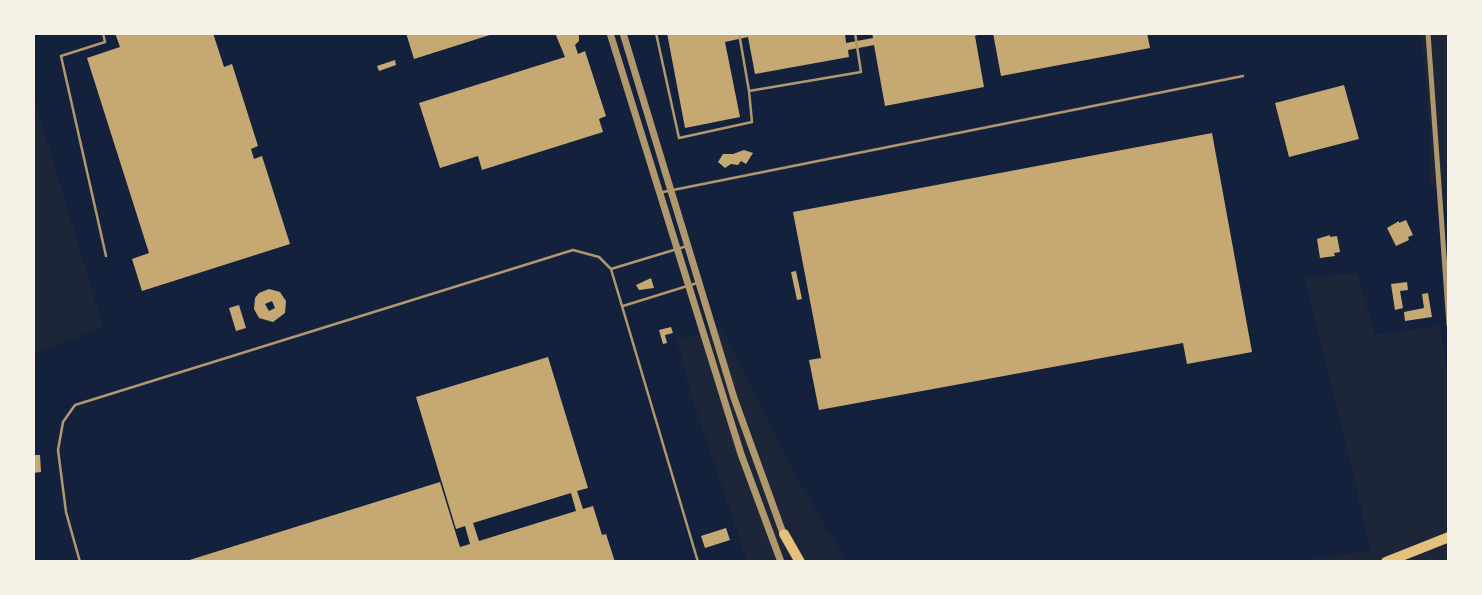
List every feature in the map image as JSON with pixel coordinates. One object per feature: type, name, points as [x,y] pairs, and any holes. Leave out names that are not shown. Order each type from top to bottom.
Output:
[{"type":"highway","points":[[784,534],[797,562]]},
{"type":"highway","points":[[1386,562],[1449,537]]},
{"type":"street","points":[[610,33],[741,454],[782,562]]},
{"type":"street","points":[[623,33],[752,450],[784,534]]},
{"type":"street","points":[[1428,33],[1449,325]]},
{"type":"lane","points":[[103,33],[105,42],[61,56],[106,256]]},
{"type":"lane","points":[[656,33],[679,138],[752,122],[739,33]]},
{"type":"lane","points":[[748,91],[861,72],[855,33]]},
{"type":"lane","points":[[659,192],[1243,76]]},
{"type":"lane","points":[[611,269],[687,246]]},
{"type":"lane","points":[[80,562],[66,512],[58,450],[65,415],[80,402],[568,251],[592,254],[605,261],[611,269],[698,562]]},
{"type":"lane","points":[[623,306],[699,283]]},
{"type":"shaded area","points":[[1421,33],[1449,33],[1449,234],[1442,184],[1430,185],[1430,129]]},
{"type":"shaded area","points":[[33,94],[103,326],[38,353],[33,353]]},
{"type":"shaded area","points":[[1357,273],[1375,335],[1440,326],[1449,383],[1449,562],[1292,562],[1371,550],[1305,277]]},
{"type":"shaded area","points":[[722,328],[794,473],[846,562],[747,562],[690,392],[677,340]]},
{"type":"building","points":[[115,33],[213,33],[224,67],[232,64],[258,146],[251,149],[254,159],[262,156],[290,244],[142,291],[132,259],[149,253],[87,58],[120,47]]},
{"type":"building","points":[[406,33],[493,33],[493,34],[414,59]]},
{"type":"building","points":[[555,33],[579,33],[579,41],[575,45],[578,54],[585,51],[606,116],[599,119],[603,132],[482,170],[478,156],[440,168],[419,103],[565,57]]},
{"type":"building","points":[[667,33],[845,33],[846,43],[873,38],[872,33],[982,33],[975,36],[984,87],[885,106],[874,45],[848,50],[849,57],[755,74],[748,37],[725,42],[740,117],[685,128]]},
{"type":"building","points":[[993,33],[1147,33],[1150,48],[1001,76]]},
{"type":"building","points":[[395,60],[396,65],[379,71],[377,66]]},
{"type":"building","points":[[1344,85],[1359,139],[1289,157],[1275,103]]},
{"type":"building","points":[[1212,133],[1252,352],[1187,364],[1183,343],[819,410],[809,360],[821,358],[793,212]]},
{"type":"building","points":[[744,150],[753,153],[746,164],[741,161],[738,165],[731,164],[725,168],[718,162],[723,154]]},
{"type":"building","points":[[1406,220],[1413,235],[1396,246],[1387,228]]},
{"type":"building","points":[[1337,236],[1340,252],[1334,253],[1335,256],[1320,258],[1317,239]]},
{"type":"building","points":[[796,271],[802,299],[797,300],[791,272]]},
{"type":"building","points":[[651,278],[654,288],[639,290],[636,285]]},
{"type":"building","points":[[1407,282],[1408,290],[1400,291],[1403,308],[1395,310],[1391,284]]},
{"type":"building","points":[[269,289],[280,292],[286,301],[285,313],[273,322],[259,318],[254,309],[255,298]],"holes":[[[272,301],[275,308],[269,311],[265,304]]]},
{"type":"building","points":[[1428,293],[1432,317],[1405,321],[1404,312],[1424,308],[1422,294]]},
{"type":"building","points":[[239,305],[246,328],[236,331],[229,308]]},
{"type":"building","points":[[671,327],[673,333],[665,335],[667,343],[663,344],[659,330]]},
{"type":"building","points":[[548,357],[588,488],[577,491],[583,509],[593,506],[602,535],[606,534],[615,562],[183,562],[440,482],[460,547],[470,544],[465,526],[456,529],[416,397]],"holes":[[[571,493],[576,511],[479,541],[473,523]]]},
{"type":"building","points":[[33,455],[40,455],[41,472],[33,473]]},
{"type":"building","points":[[726,528],[730,540],[705,548],[701,536]]}]
